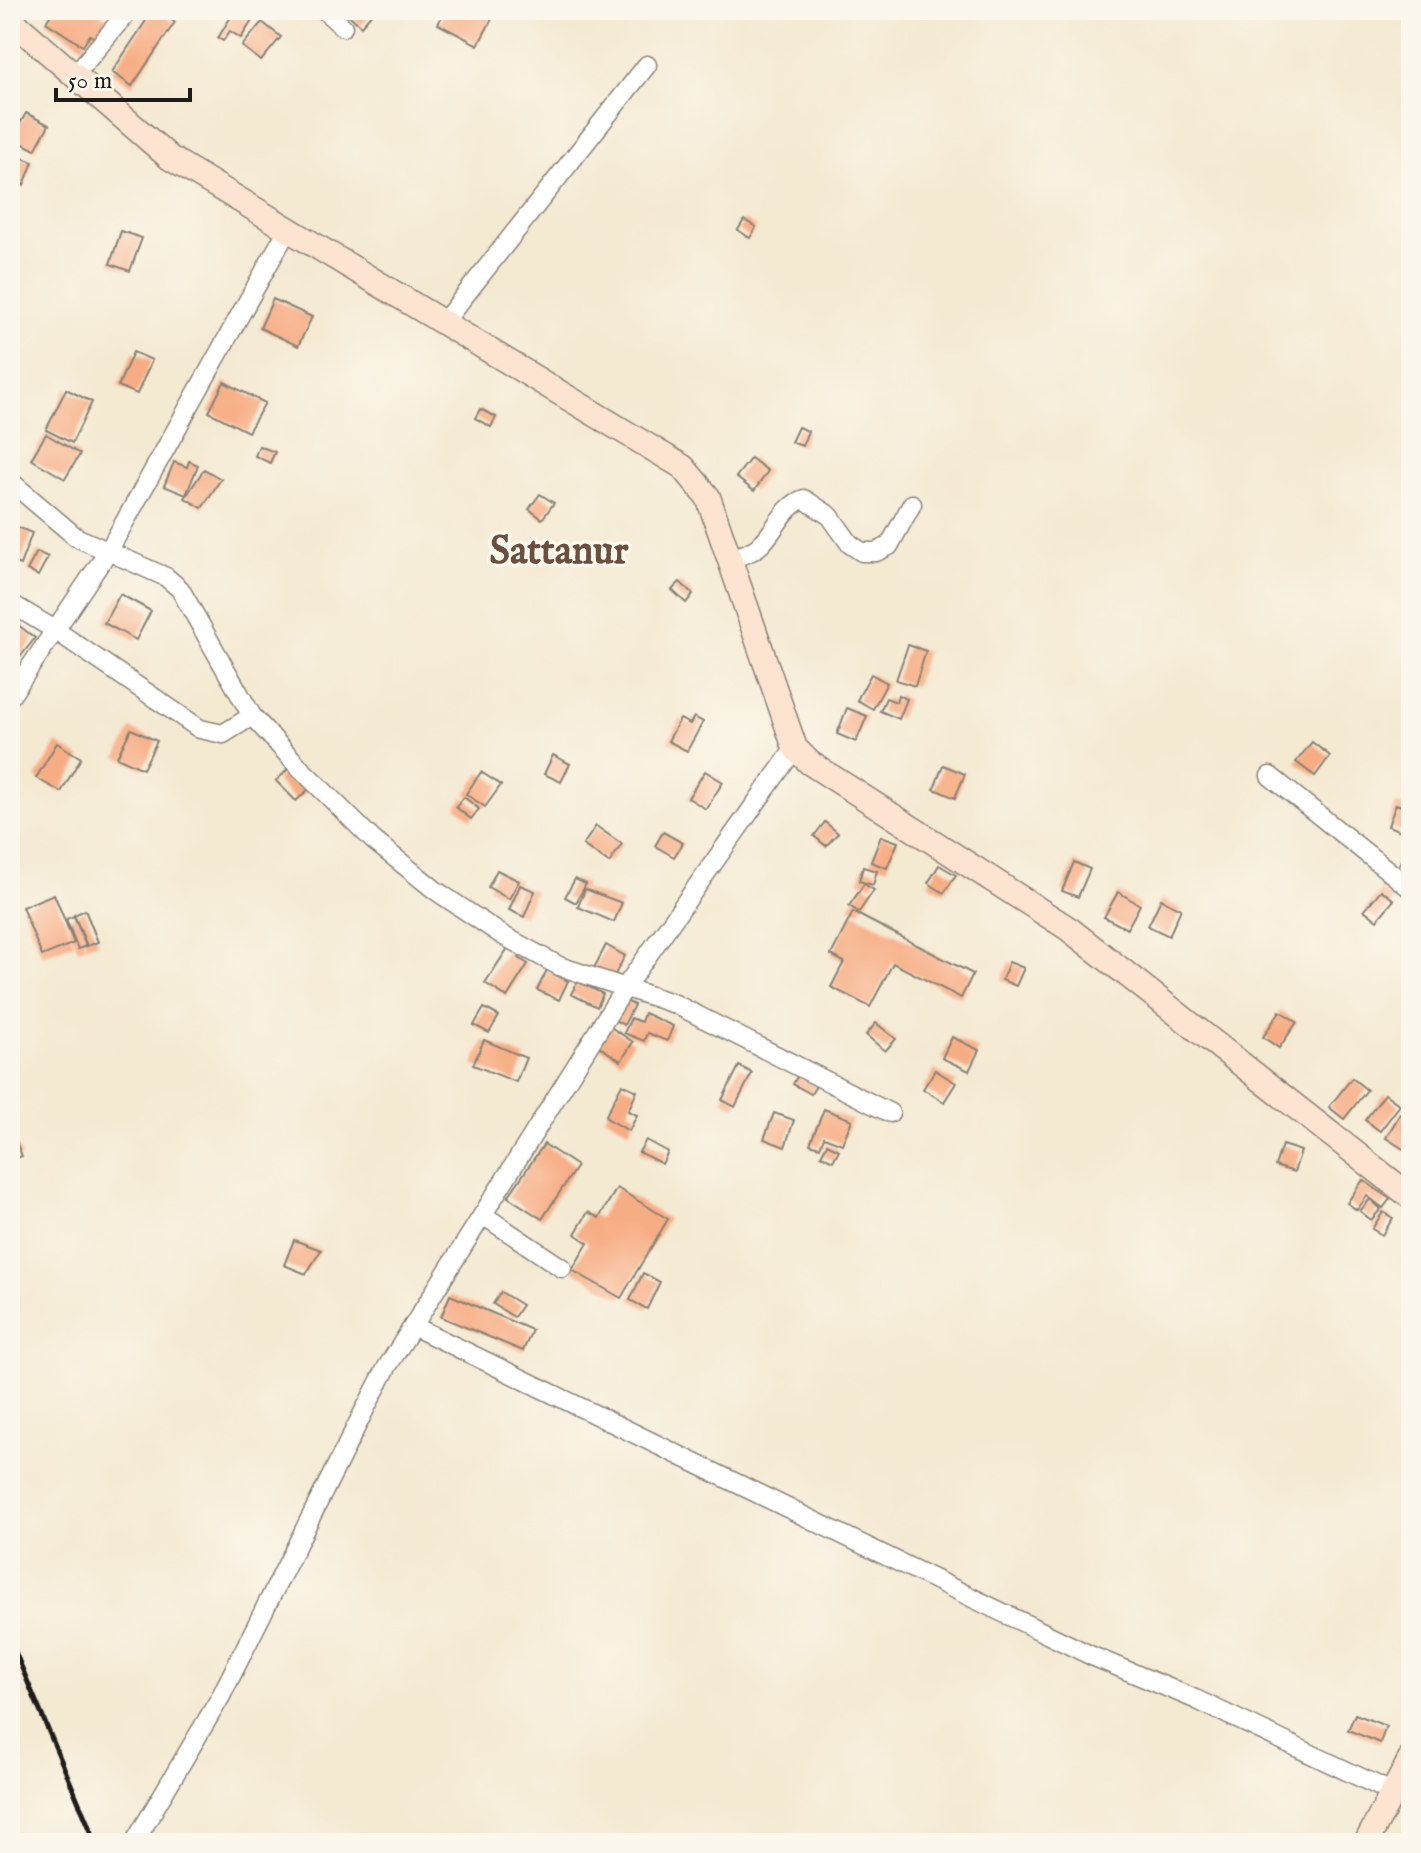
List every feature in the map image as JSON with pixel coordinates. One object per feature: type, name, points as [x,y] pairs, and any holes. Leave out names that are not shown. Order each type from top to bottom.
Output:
[{"type":"street","points":[[74,76],[129,10]]},
{"type":"street","points":[[324,10],[343,27]]},
{"type":"street","points":[[10,19],[170,158],[683,467],[708,497],[795,748],[810,763],[1069,929],[1411,1197]]},
{"type":"street","points":[[443,323],[647,65]]},
{"type":"street","points":[[10,697],[109,550],[288,229]]},
{"type":"street","points":[[10,481],[76,537],[166,577],[180,589],[252,716],[373,840],[435,890],[502,935],[559,966],[675,1004],[890,1113]]},
{"type":"street","points":[[729,559],[749,553],[763,543],[794,502],[804,499],[815,504],[830,516],[850,544],[862,552],[876,552],[889,546],[912,504]]},
{"type":"street","points":[[10,603],[200,729],[223,734],[252,716]]},
{"type":"street","points":[[134,1843],[220,1698],[381,1378],[626,986],[795,748]]},
{"type":"street","points":[[1270,776],[1411,889]]},
{"type":"street","points":[[483,1215],[562,1268]]},
{"type":"street","points":[[413,1326],[1092,1656],[1195,1699],[1391,1792]]},
{"type":"street","points":[[1366,1843],[1411,1758]]},
{"type":"building","points":[[54,10],[94,10],[112,21],[99,41],[90,35],[83,46],[46,22]]},
{"type":"building","points":[[153,10],[175,22],[132,86],[112,72]]},
{"type":"building","points":[[235,10],[250,10],[256,14],[241,38],[230,31],[223,41],[218,38]]},
{"type":"building","points":[[343,10],[375,10],[361,26]]},
{"type":"building","points":[[445,10],[475,10],[492,19],[478,45],[438,24]]},
{"type":"building","points":[[262,22],[281,37],[261,61],[242,46]]},
{"type":"building","points":[[26,113],[49,125],[35,150],[12,138]]},
{"type":"building","points":[[10,153],[33,162],[24,185],[10,179]]},
{"type":"building","points":[[744,220],[756,227],[750,238],[738,230]]},
{"type":"building","points":[[121,231],[142,238],[130,271],[110,264]]},
{"type":"building","points":[[273,299],[312,317],[298,346],[260,328]]},
{"type":"building","points":[[133,352],[152,360],[137,394],[118,386]]},
{"type":"building","points":[[224,382],[265,403],[248,432],[209,412]]},
{"type":"building","points":[[66,389],[92,402],[72,443],[46,430]]},
{"type":"building","points":[[480,409],[496,417],[491,427],[475,418]]},
{"type":"building","points":[[798,427],[808,431],[802,446],[791,442]]},
{"type":"building","points":[[46,434],[80,454],[65,479],[31,459]]},
{"type":"building","points":[[259,446],[275,452],[270,463],[255,456]]},
{"type":"building","points":[[751,458],[768,471],[754,491],[736,477]]},
{"type":"building","points":[[189,461],[198,465],[186,495],[164,486],[174,462],[187,467]]},
{"type":"building","points":[[204,469],[221,479],[202,508],[185,498]]},
{"type":"building","points":[[540,494],[554,503],[542,519],[529,509]]},
{"type":"building","points":[[10,524],[32,533],[20,565],[10,561]]},
{"type":"building","points":[[37,552],[48,557],[38,576],[27,570]]},
{"type":"building","points":[[680,582],[693,594],[686,603],[672,590]]},
{"type":"building","points":[[120,594],[151,611],[136,640],[104,623]]},
{"type":"building","points":[[13,621],[35,638],[17,661],[10,656],[10,625]]},
{"type":"building","points":[[908,645],[926,651],[915,686],[896,680]]},
{"type":"building","points":[[871,674],[887,683],[873,709],[857,700]]},
{"type":"building","points":[[898,695],[907,699],[899,719],[880,711],[886,698],[896,702]]},
{"type":"building","points":[[847,708],[867,716],[856,742],[837,734]]},
{"type":"building","points":[[694,717],[703,722],[687,751],[668,741],[680,719],[690,724]]},
{"type":"building","points":[[131,729],[157,741],[143,769],[117,757]]},
{"type":"building","points":[[1312,742],[1330,756],[1315,776],[1296,762]]},
{"type":"building","points":[[57,743],[81,758],[61,792],[36,778]]},
{"type":"building","points":[[553,755],[570,764],[561,782],[544,774]]},
{"type":"building","points":[[943,765],[965,774],[955,798],[934,789]]},
{"type":"building","points":[[291,766],[311,787],[296,801],[276,781]]},
{"type":"building","points":[[705,771],[723,782],[706,809],[688,798]]},
{"type":"building","points":[[481,772],[501,785],[485,807],[466,794]]},
{"type":"building","points":[[464,797],[479,809],[471,819],[456,807]]},
{"type":"building","points":[[1396,804],[1411,810],[1411,835],[1388,826]]},
{"type":"building","points":[[825,822],[838,833],[826,846],[814,836]]},
{"type":"building","points":[[596,826],[622,844],[609,863],[583,845]]},
{"type":"building","points":[[663,832],[683,843],[674,857],[655,846]]},
{"type":"building","points":[[881,836],[898,842],[887,868],[871,862]]},
{"type":"building","points":[[1407,848],[1411,850],[1411,878],[1396,871]]},
{"type":"building","points":[[1074,862],[1090,869],[1078,897],[1062,891]]},
{"type":"building","points":[[939,865],[956,875],[944,893],[928,883]]},
{"type":"building","points":[[863,867],[877,871],[873,885],[859,881]]},
{"type":"building","points":[[497,870],[519,881],[509,899],[488,887]]},
{"type":"building","points":[[575,879],[586,884],[576,903],[565,897]]},
{"type":"building","points":[[864,884],[874,890],[859,912],[849,906]]},
{"type":"building","points":[[520,885],[535,891],[524,917],[509,910]]},
{"type":"building","points":[[585,889],[622,903],[614,922],[578,907]]},
{"type":"building","points":[[1381,890],[1394,900],[1377,920],[1364,910]]},
{"type":"building","points":[[1118,892],[1140,905],[1127,929],[1104,917]]},
{"type":"building","points":[[54,894],[74,943],[42,956],[22,907]]},
{"type":"building","points":[[1161,899],[1181,909],[1169,936],[1148,926]]},
{"type":"building","points":[[85,910],[98,942],[87,946],[74,915]]},
{"type":"building","points":[[853,912],[973,974],[961,998],[893,963],[870,1007],[831,987],[844,962],[831,955]]},
{"type":"building","points":[[74,916],[86,946],[78,949],[66,919]]},
{"type":"building","points":[[512,942],[524,950],[519,958],[528,964],[507,997],[485,983]]},
{"type":"building","points":[[606,945],[625,956],[612,980],[593,970]]},
{"type":"building","points":[[1009,962],[1024,968],[1016,986],[1002,980]]},
{"type":"building","points":[[547,970],[568,981],[559,1000],[537,990]]},
{"type":"building","points":[[578,981],[603,994],[597,1007],[571,994]]},
{"type":"building","points":[[622,999],[634,1005],[624,1025],[612,1019]]},
{"type":"building","points":[[484,1008],[499,1016],[489,1033],[474,1025]]},
{"type":"building","points":[[1280,1011],[1297,1022],[1279,1048],[1263,1037]]},
{"type":"building","points":[[644,1013],[673,1026],[667,1041],[647,1033],[644,1041],[624,1033],[631,1018],[641,1022]]},
{"type":"building","points":[[876,1023],[896,1039],[885,1051],[866,1035]]},
{"type":"building","points":[[609,1026],[633,1042],[621,1061],[597,1045]]},
{"type":"building","points":[[952,1037],[979,1050],[969,1071],[942,1058]]},
{"type":"building","points":[[484,1040],[526,1058],[516,1082],[473,1065]]},
{"type":"building","points":[[739,1066],[752,1073],[735,1107],[722,1100]]},
{"type":"building","points":[[935,1070],[956,1083],[944,1102],[923,1089]]},
{"type":"building","points":[[798,1075],[816,1086],[811,1094],[793,1084]]},
{"type":"building","points":[[1352,1078],[1367,1090],[1344,1119],[1329,1107]]},
{"type":"building","points":[[622,1084],[637,1091],[628,1111],[637,1115],[629,1131],[605,1117]]},
{"type":"building","points":[[1385,1094],[1400,1105],[1380,1131],[1365,1120]]},
{"type":"building","points":[[824,1109],[852,1120],[842,1144],[824,1137],[820,1147],[810,1144]]},
{"type":"building","points":[[774,1113],[794,1120],[785,1147],[764,1139]]},
{"type":"building","points":[[1400,1114],[1411,1121],[1411,1147],[1408,1152],[1386,1138]]},
{"type":"building","points":[[10,1128],[22,1156],[10,1161]]},
{"type":"building","points":[[646,1140],[668,1152],[662,1164],[639,1152]]},
{"type":"building","points":[[544,1144],[577,1166],[542,1219],[508,1197]]},
{"type":"building","points":[[827,1144],[839,1150],[833,1161],[821,1155]]},
{"type":"building","points":[[1282,1145],[1301,1151],[1294,1172],[1275,1166]]},
{"type":"building","points":[[1363,1180],[1390,1199],[1383,1208],[1367,1196],[1357,1210],[1347,1203]]},
{"type":"building","points":[[617,1188],[668,1219],[621,1298],[572,1270],[588,1243],[575,1234],[588,1212],[599,1218]]},
{"type":"building","points":[[1370,1199],[1381,1209],[1371,1220],[1360,1211]]},
{"type":"building","points":[[1383,1212],[1393,1218],[1382,1235],[1372,1229]]},
{"type":"building","points":[[294,1240],[321,1250],[306,1274],[284,1265]]},
{"type":"building","points":[[643,1273],[660,1282],[647,1309],[630,1300]]},
{"type":"building","points":[[501,1292],[522,1305],[514,1317],[493,1304]]},
{"type":"building","points":[[450,1295],[532,1330],[523,1351],[441,1317]]},
{"type":"building","points":[[1355,1714],[1386,1726],[1380,1743],[1348,1730]]},
{"type":"railway","points":[[10,1640],[96,1843]]},
{"type":"district","name":"Sattanur","points":[[559,549]]}]
